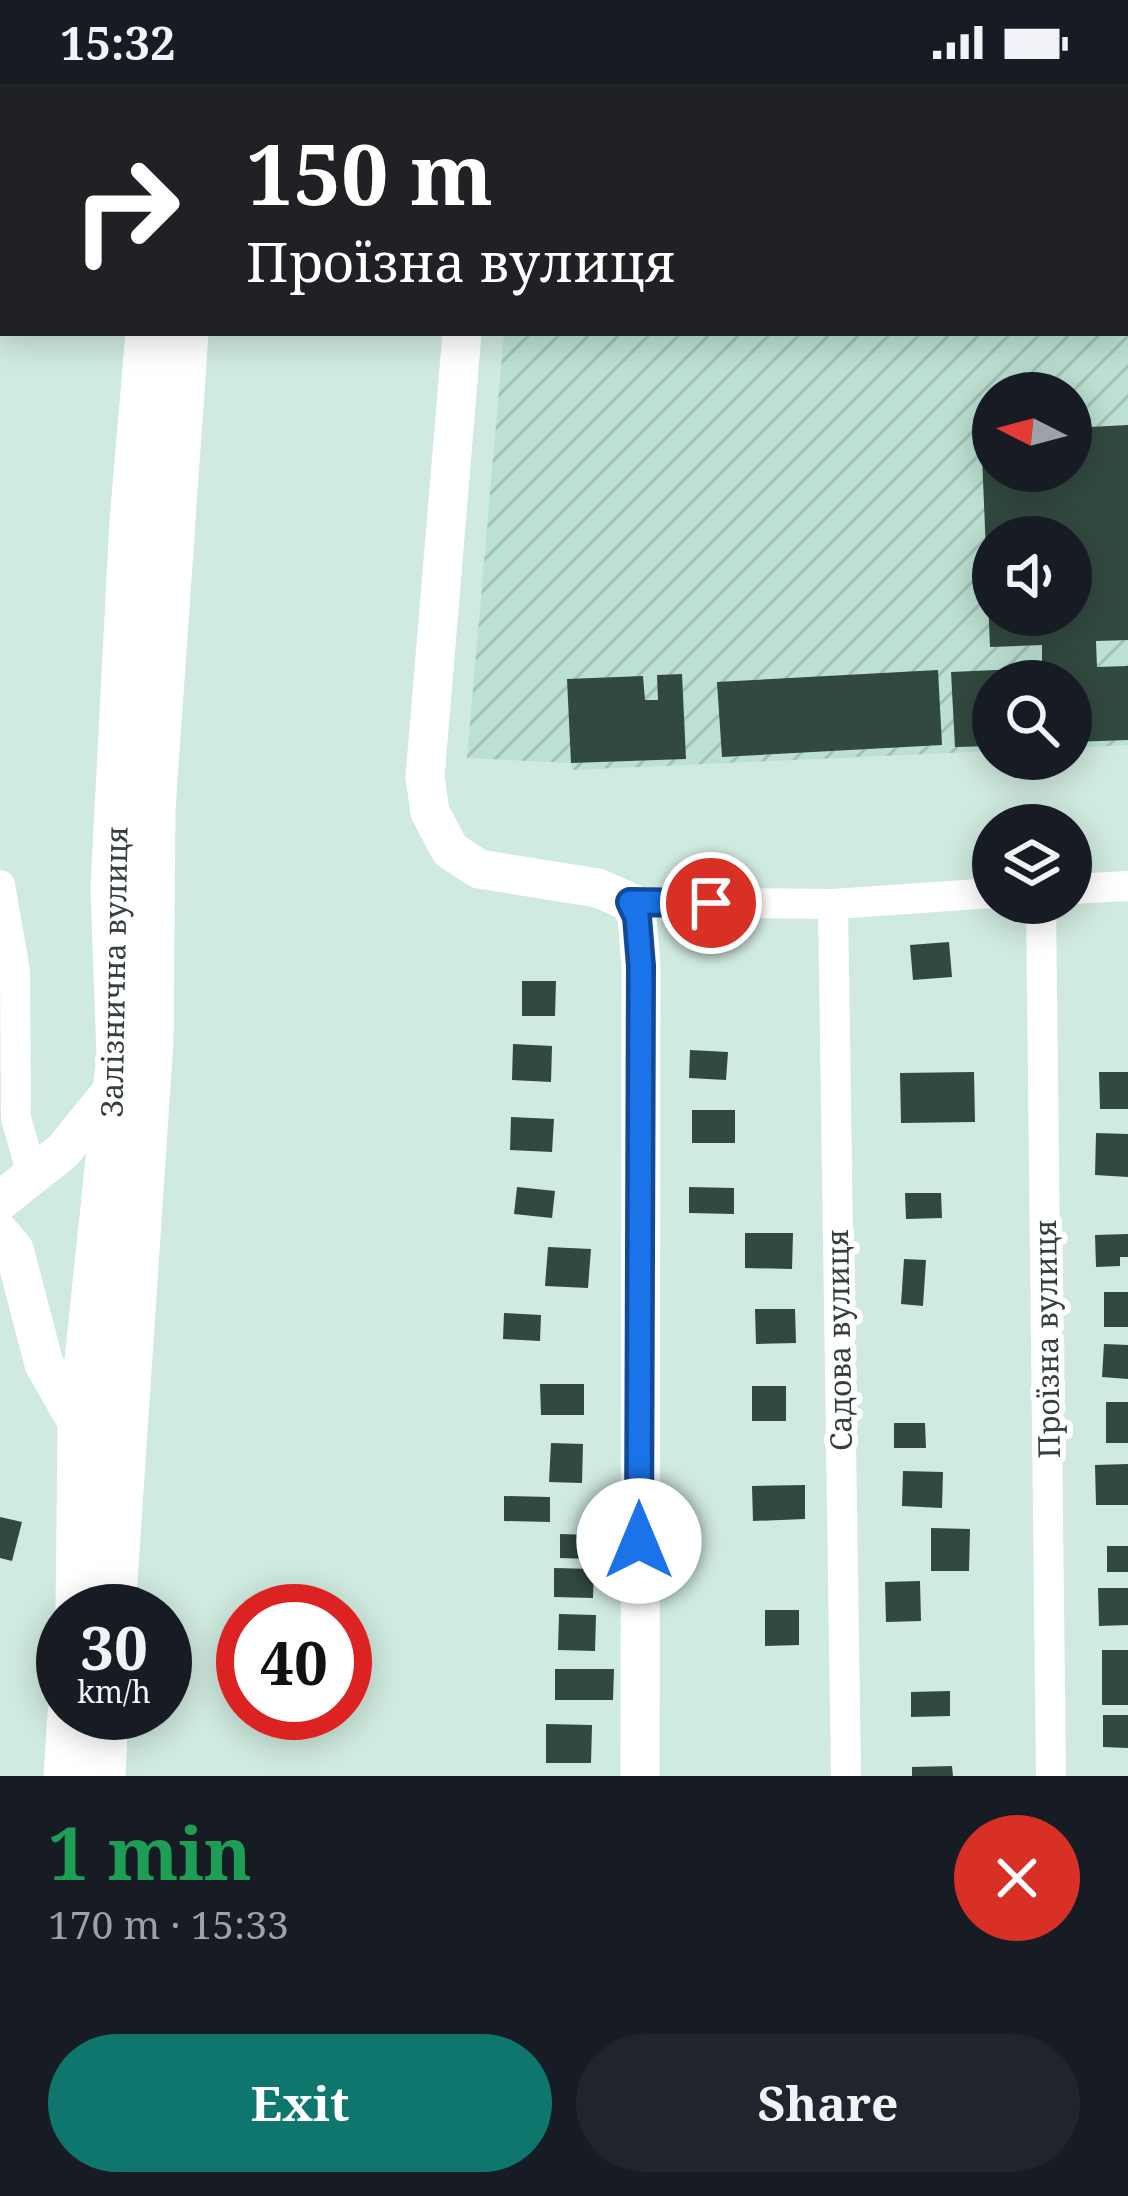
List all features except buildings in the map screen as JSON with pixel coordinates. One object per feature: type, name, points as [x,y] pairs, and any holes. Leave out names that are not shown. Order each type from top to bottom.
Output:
[{"type":"main road","name":"Залізнична вулиця","points":[[78,1584],[80,1426],[119,1055],[112,887],[148,336]]},
{"type":"main road","name":"Залізнична вулиця","points":[[115,1584],[151,1040],[153,808],[186,336]]},
{"type":"main road","points":[[66,1776],[68,1740]]},
{"type":"main road","points":[[103,1776],[105,1740]]},
{"type":"street","points":[[462,336],[425,777],[430,812],[450,850],[479,869],[598,888],[630,902],[833,904],[972,894]]},
{"type":"street","points":[[0,885],[15,970],[16,1118],[32,1174]]},
{"type":"street","points":[[1092,888],[1128,886]]},
{"type":"street","points":[[630,902],[637,917],[641,966],[640,1776]]},
{"type":"street","name":"Садова вулиця","points":[[833,904],[846,1776]]},
{"type":"street","name":"Проїзна вулиця","points":[[1041,924],[1052,1776]]},
{"type":"street","points":[[0,1202],[62,1151],[116,1086]]},
{"type":"street","points":[[0,1233],[14,1249],[44,1364],[80,1426]]},
{"type":"shaded area","points":[[504,336],[1128,336],[1128,745],[1092,747],[1092,660],[972,660],[972,752],[573,770],[570,763],[467,758]]},
{"type":"route","points":[[639,1541],[641,966],[637,917],[630,902],[711,903]]}]
